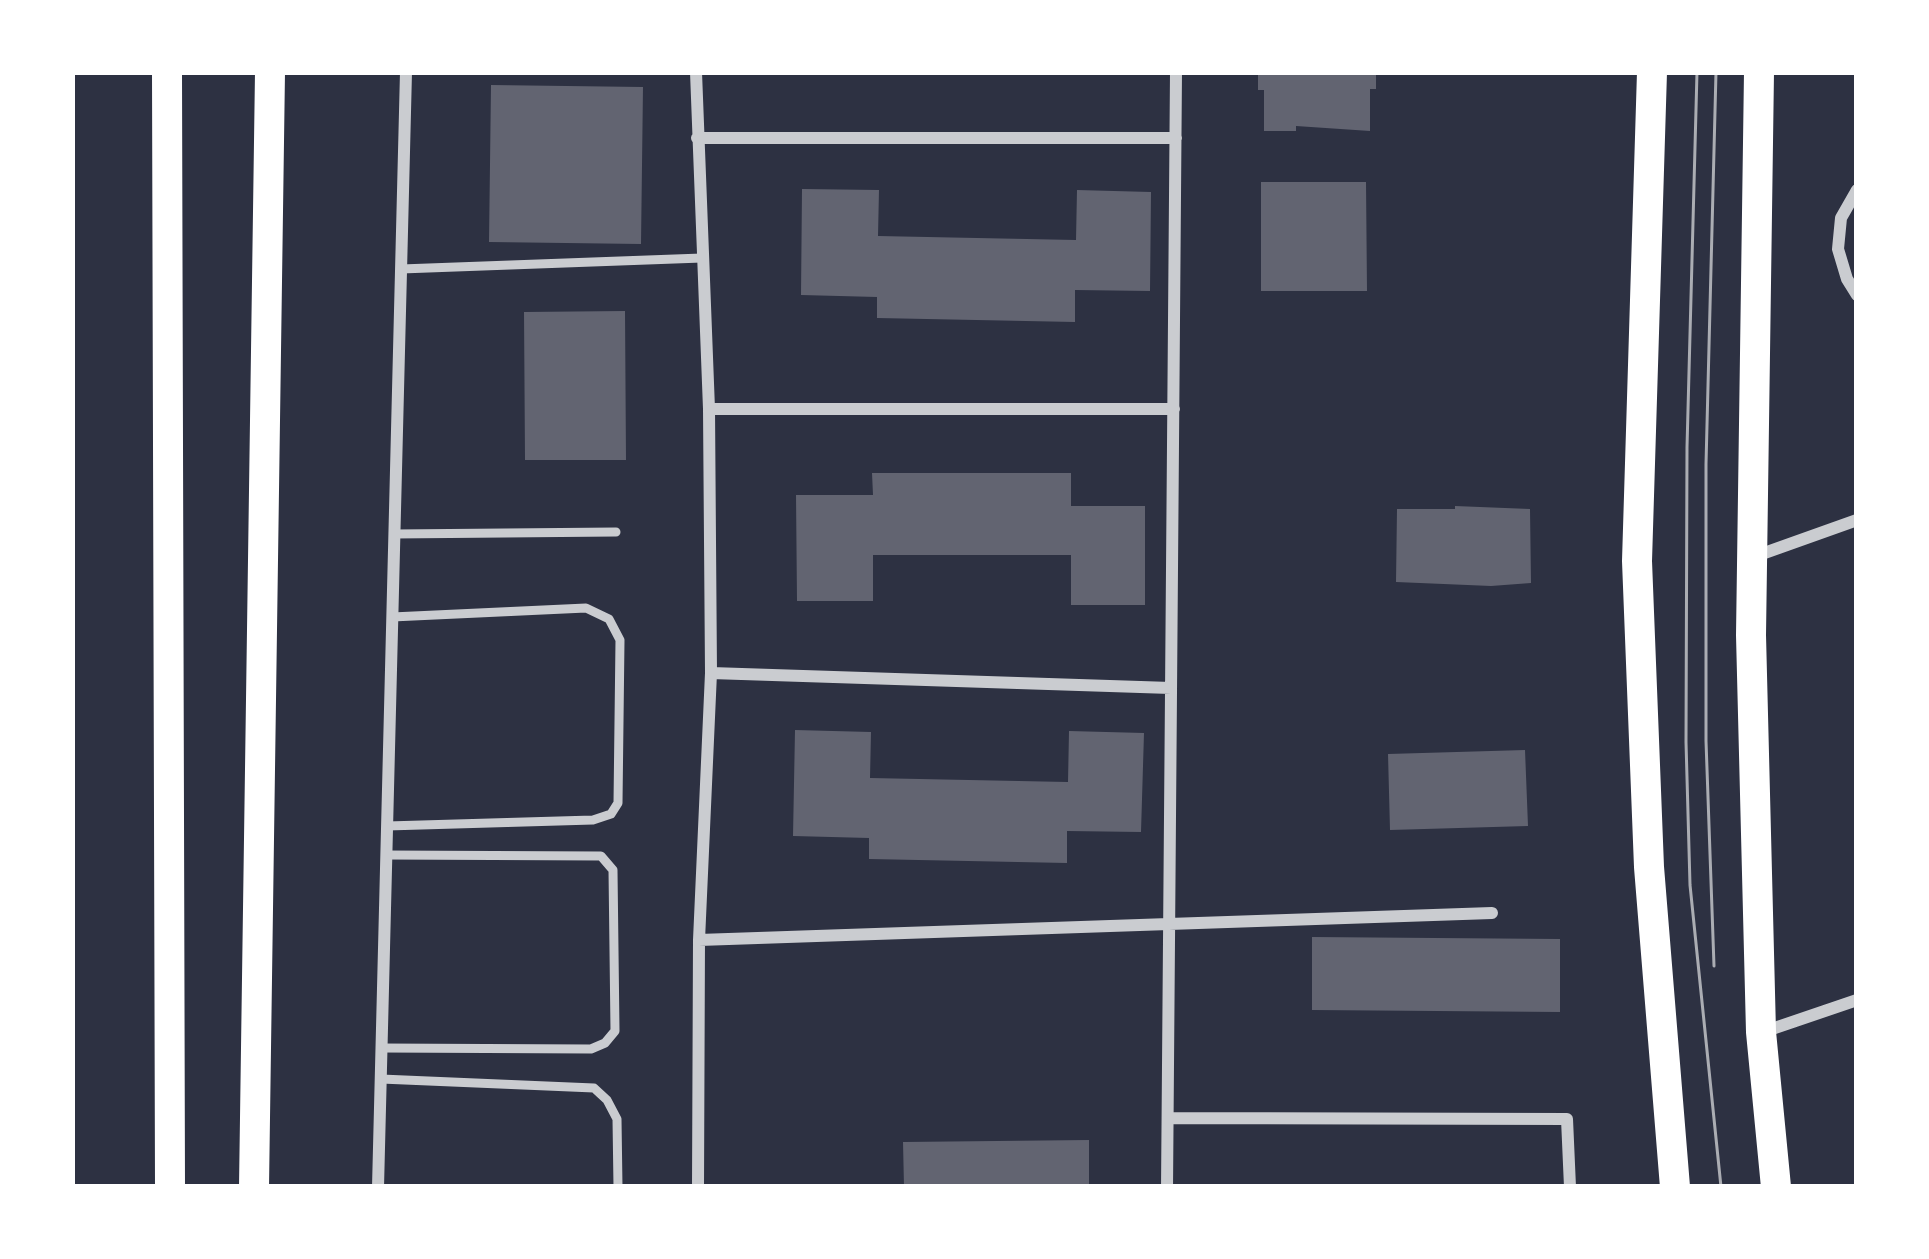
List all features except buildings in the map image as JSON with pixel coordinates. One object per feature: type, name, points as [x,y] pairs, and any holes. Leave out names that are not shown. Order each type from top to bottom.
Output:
[{"type":"main road","points":[[167,72],[170,1187]]},
{"type":"main road","points":[[254,1187],[270,72]]},
{"type":"main road","points":[[1652,72],[1637,561],[1649,867],[1675,1187]]},
{"type":"main road","points":[[1759,72],[1752,557],[1761,1032],[1776,1187]]},
{"type":"street","points":[[378,1187],[406,72]]},
{"type":"street","points":[[696,72],[709,409],[711,674],[699,940],[698,1187]]},
{"type":"street","points":[[1167,1187],[1177,72]]},
{"type":"street","points":[[698,138],[1176,139]]},
{"type":"street","points":[[1857,190],[1841,218],[1838,248],[1846,279],[1857,295]]},
{"type":"street","points":[[709,409],[1174,409]]},
{"type":"street","points":[[1752,557],[1857,520]]},
{"type":"street","points":[[711,674],[1172,688]]},
{"type":"street","points":[[699,940],[1492,913]]},
{"type":"street","points":[[1761,1032],[1857,1000]]},
{"type":"street","points":[[1168,1118],[1568,1119],[1570,1187]]},
{"type":"lane","points":[[401,269],[702,258]]},
{"type":"lane","points":[[394,534],[616,532]]},
{"type":"lane","points":[[387,826],[603,819],[618,803],[620,640],[609,619],[586,608],[392,617]]},
{"type":"lane","points":[[381,1048],[591,1049],[615,1031],[613,870],[601,856],[386,855]]},
{"type":"lane","points":[[381,1079],[594,1088],[608,1100],[617,1120],[618,1187]]},
{"type":"tram line","points":[[1697,72],[1687,447],[1686,742],[1690,885],[1721,1187]]},
{"type":"tram line","points":[[1714,966],[1706,741],[1706,464],[1716,72]]}]
